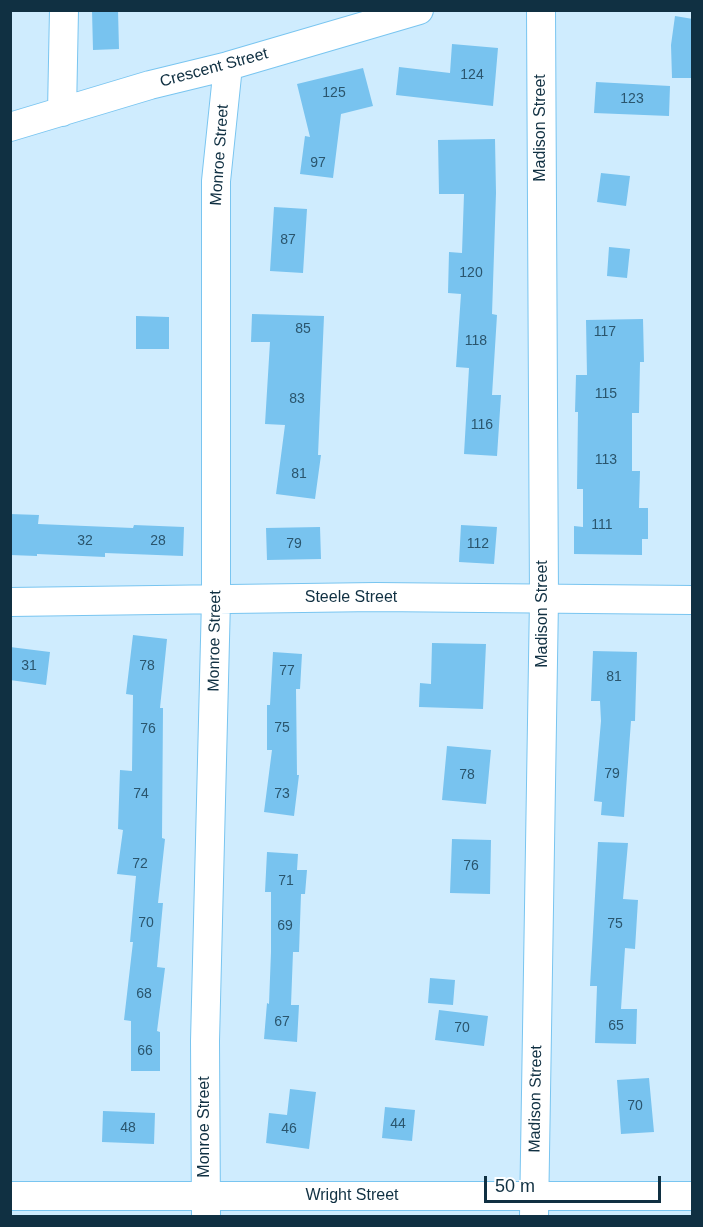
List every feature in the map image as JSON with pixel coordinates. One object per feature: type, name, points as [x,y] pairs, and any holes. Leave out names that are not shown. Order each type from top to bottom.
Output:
[{"type":"street","points":[[62,112],[64,10]]},
{"type":"street","name":"Crescent Street","points":[[10,128],[150,84],[228,66],[419,10]]},
{"type":"street","name":"Madison Street","points":[[534,1207],[544,599],[541,10]]},
{"type":"street","name":"Monroe Street","points":[[206,1206],[205,1041],[216,600],[216,181],[228,66]]},
{"type":"street","name":"Steele Street","points":[[10,602],[376,597],[693,600]]},
{"type":"street","name":"Wright Street","points":[[10,1196],[206,1206],[534,1207],[693,1197]]},
{"type":"building","points":[[92,10],[118,10],[119,49],[93,50]]},
{"type":"building","points":[[675,16],[693,19],[693,78],[672,78],[671,45]]},
{"type":"building","points":[[452,44],[498,48],[493,106],[396,95],[399,67],[450,73]]},
{"type":"building","points":[[363,68],[373,106],[341,114],[333,178],[300,174],[305,136],[310,137],[297,84]]},
{"type":"building","points":[[596,82],[670,86],[669,116],[594,113]]},
{"type":"building","points":[[495,139],[496,193],[492,314],[497,315],[492,395],[501,395],[497,456],[464,454],[469,368],[456,367],[461,294],[448,293],[449,252],[462,253],[464,194],[439,194],[438,140]]},
{"type":"building","points":[[601,173],[630,176],[626,206],[597,202]]},
{"type":"building","points":[[274,207],[307,209],[303,273],[270,271]]},
{"type":"building","points":[[609,247],[630,249],[627,278],[607,276]]},
{"type":"building","points":[[252,314],[324,316],[318,455],[321,455],[315,499],[276,494],[285,425],[265,424],[270,342],[251,342]]},
{"type":"building","points":[[136,316],[169,317],[169,349],[136,349]]},
{"type":"building","points":[[643,319],[644,362],[640,362],[639,413],[632,413],[632,471],[640,471],[639,508],[648,508],[648,539],[642,539],[642,555],[574,554],[574,526],[583,527],[583,489],[577,489],[578,412],[575,412],[576,375],[587,375],[586,320]]},
{"type":"building","points":[[10,514],[39,515],[38,524],[133,528],[134,525],[184,527],[183,556],[105,553],[105,557],[10,555]]},
{"type":"building","points":[[461,525],[497,527],[494,564],[459,562]]},
{"type":"building","points":[[320,527],[321,559],[267,560],[266,528]]},
{"type":"building","points":[[133,635],[167,639],[160,708],[163,708],[162,838],[165,839],[158,903],[163,903],[157,967],[165,968],[157,1031],[160,1032],[160,1071],[131,1071],[131,1021],[124,1020],[133,942],[130,942],[136,876],[117,874],[123,830],[118,829],[120,770],[132,771],[133,695],[126,694]]},
{"type":"building","points":[[432,643],[486,644],[483,709],[419,707],[420,683],[431,684]]},
{"type":"building","points":[[10,647],[50,652],[46,685],[10,680]]},
{"type":"building","points":[[593,651],[637,652],[635,721],[631,721],[624,817],[601,815],[602,802],[594,801],[601,721],[600,701],[591,701]]},
{"type":"building","points":[[273,652],[302,654],[300,689],[296,689],[297,775],[299,775],[294,816],[264,812],[272,750],[267,750],[267,705],[270,705]]},
{"type":"building","points":[[447,746],[491,750],[486,804],[442,800]]},
{"type":"building","points":[[452,839],[491,840],[490,894],[450,893]]},
{"type":"building","points":[[598,842],[628,843],[623,899],[638,900],[635,949],[625,948],[621,1009],[637,1009],[636,1044],[595,1043],[597,986],[590,986]]},
{"type":"building","points":[[267,852],[298,854],[297,870],[307,870],[305,894],[301,894],[299,952],[293,952],[291,1005],[299,1005],[297,1042],[264,1039],[267,1003],[269,1004],[271,952],[271,892],[265,892]]},
{"type":"building","points":[[430,978],[455,980],[453,1005],[428,1003]]},
{"type":"building","points":[[439,1010],[488,1016],[484,1046],[435,1040]]},
{"type":"building","points":[[649,1078],[654,1132],[621,1134],[617,1080]]},
{"type":"building","points":[[290,1089],[316,1092],[309,1149],[266,1143],[269,1113],[287,1115]]},
{"type":"building","points":[[385,1107],[415,1110],[412,1141],[382,1138]]},
{"type":"building","points":[[103,1111],[155,1113],[154,1144],[102,1142]]}]
